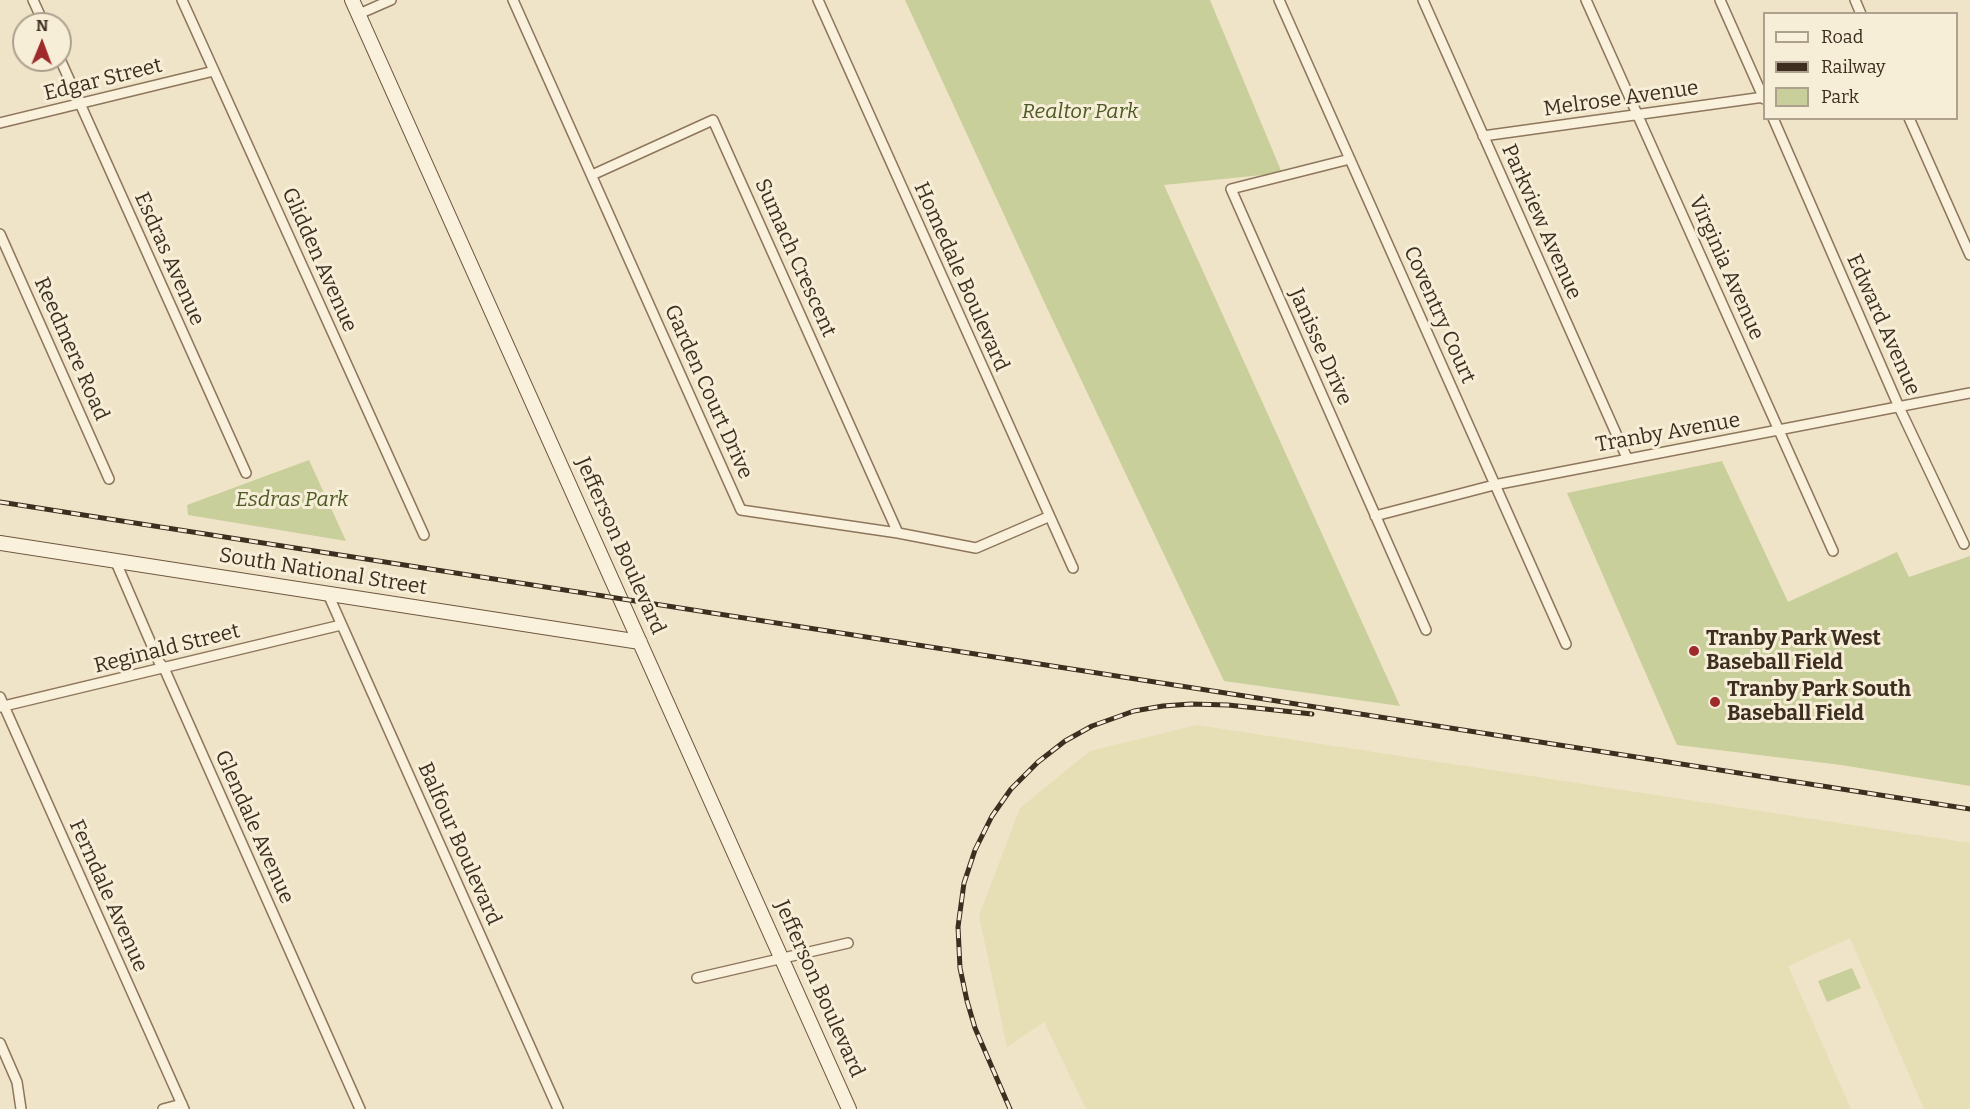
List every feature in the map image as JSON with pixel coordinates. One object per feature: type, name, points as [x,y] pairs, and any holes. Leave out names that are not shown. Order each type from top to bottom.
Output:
[{"type":"street","name":"Glidden Avenue","points":[[182,0],[424,535]]},
{"type":"street","name":"Jefferson Boulevard","points":[[352,0],[849,1109]]},
{"type":"street","points":[[358,15],[391,0]]},
{"type":"street","name":"Garden Court Drive","points":[[513,0],[741,510],[898,533],[976,548],[1048,517]]},
{"type":"street","name":"Homedale Boulevard","points":[[818,0],[1072,568]]},
{"type":"street","name":"Coventry Court","points":[[1279,0],[1566,644]]},
{"type":"street","name":"Parkview Avenue","points":[[1423,0],[1627,458]]},
{"type":"street","name":"Virginia Avenue","points":[[1586,0],[1833,551]]},
{"type":"street","points":[[1720,0],[1763,96]]},
{"type":"street","name":"Edgar Street","points":[[0,123],[214,71]]},
{"type":"street","name":"Esdras Avenue","points":[[66,72],[246,473]]},
{"type":"street","name":"Melrose Avenue","points":[[1484,136],[1637,113],[1763,98]]},
{"type":"street","name":"Sumach Crescent","points":[[592,175],[713,120],[898,533]]},
{"type":"street","name":"Edward Avenue","points":[[1774,120],[1899,407],[1964,544]]},
{"type":"street","points":[[1910,120],[1970,255]]},
{"type":"street","name":"Janisse Drive","points":[[1350,159],[1231,189],[1426,630]]},
{"type":"street","name":"Reedmere Road","points":[[0,234],[109,479]]},
{"type":"street","name":"Tranby Avenue","points":[[1375,516],[1494,485],[1970,393]]},
{"type":"street","name":"South National Street","points":[[0,543],[640,642]]},
{"type":"street","name":"Glendale Avenue","points":[[115,561],[360,1109]]},
{"type":"street","name":"Balfour Boulevard","points":[[327,594],[558,1109]]},
{"type":"street","name":"Reginald Street","points":[[1,704],[342,625]]},
{"type":"street","name":"Ferndale Avenue","points":[[1,704],[183,1107]]},
{"type":"street","points":[[698,978],[848,943]]},
{"type":"street","points":[[0,1043],[17,1082],[21,1109]]},
{"type":"street","points":[[163,1109],[183,1107]]},
{"type":"shaded area","points":[[1197,725],[1970,843],[1970,1109],[1924,1109],[1850,938],[1788,966],[1851,1109],[1086,1109],[1044,1022],[1007,1047],[979,916],[1020,808],[1090,751]]},
{"type":"green space","name":"Realtor Park","points":[[905,0],[1210,0],[1282,173],[1164,185],[1400,706],[1224,681],[1047,308]]},
{"type":"green space","name":"Esdras Park","points":[[309,460],[346,541],[188,515],[187,505]]},
{"type":"green space","points":[[1722,461],[1788,602],[1897,552],[1909,577],[1970,556],[1970,786],[1841,765],[1677,745],[1567,493]]},
{"type":"green space","points":[[1852,968],[1861,988],[1827,1002],[1818,981]]},
{"type":"railway","points":[[0,502],[1970,809]]},
{"type":"railway","points":[[1010,1109],[975,1028],[967,1001],[960,968],[958,927],[964,883],[975,850],[992,816],[1011,789],[1038,762],[1065,741],[1092,726],[1134,711],[1191,704],[1228,705],[1312,714]]},
{"type":"place","name":"Tranby Park West Baseball Field","points":[[1694,651]]},
{"type":"place","name":"Tranby Park South Baseball Field","points":[[1715,702]]}]
